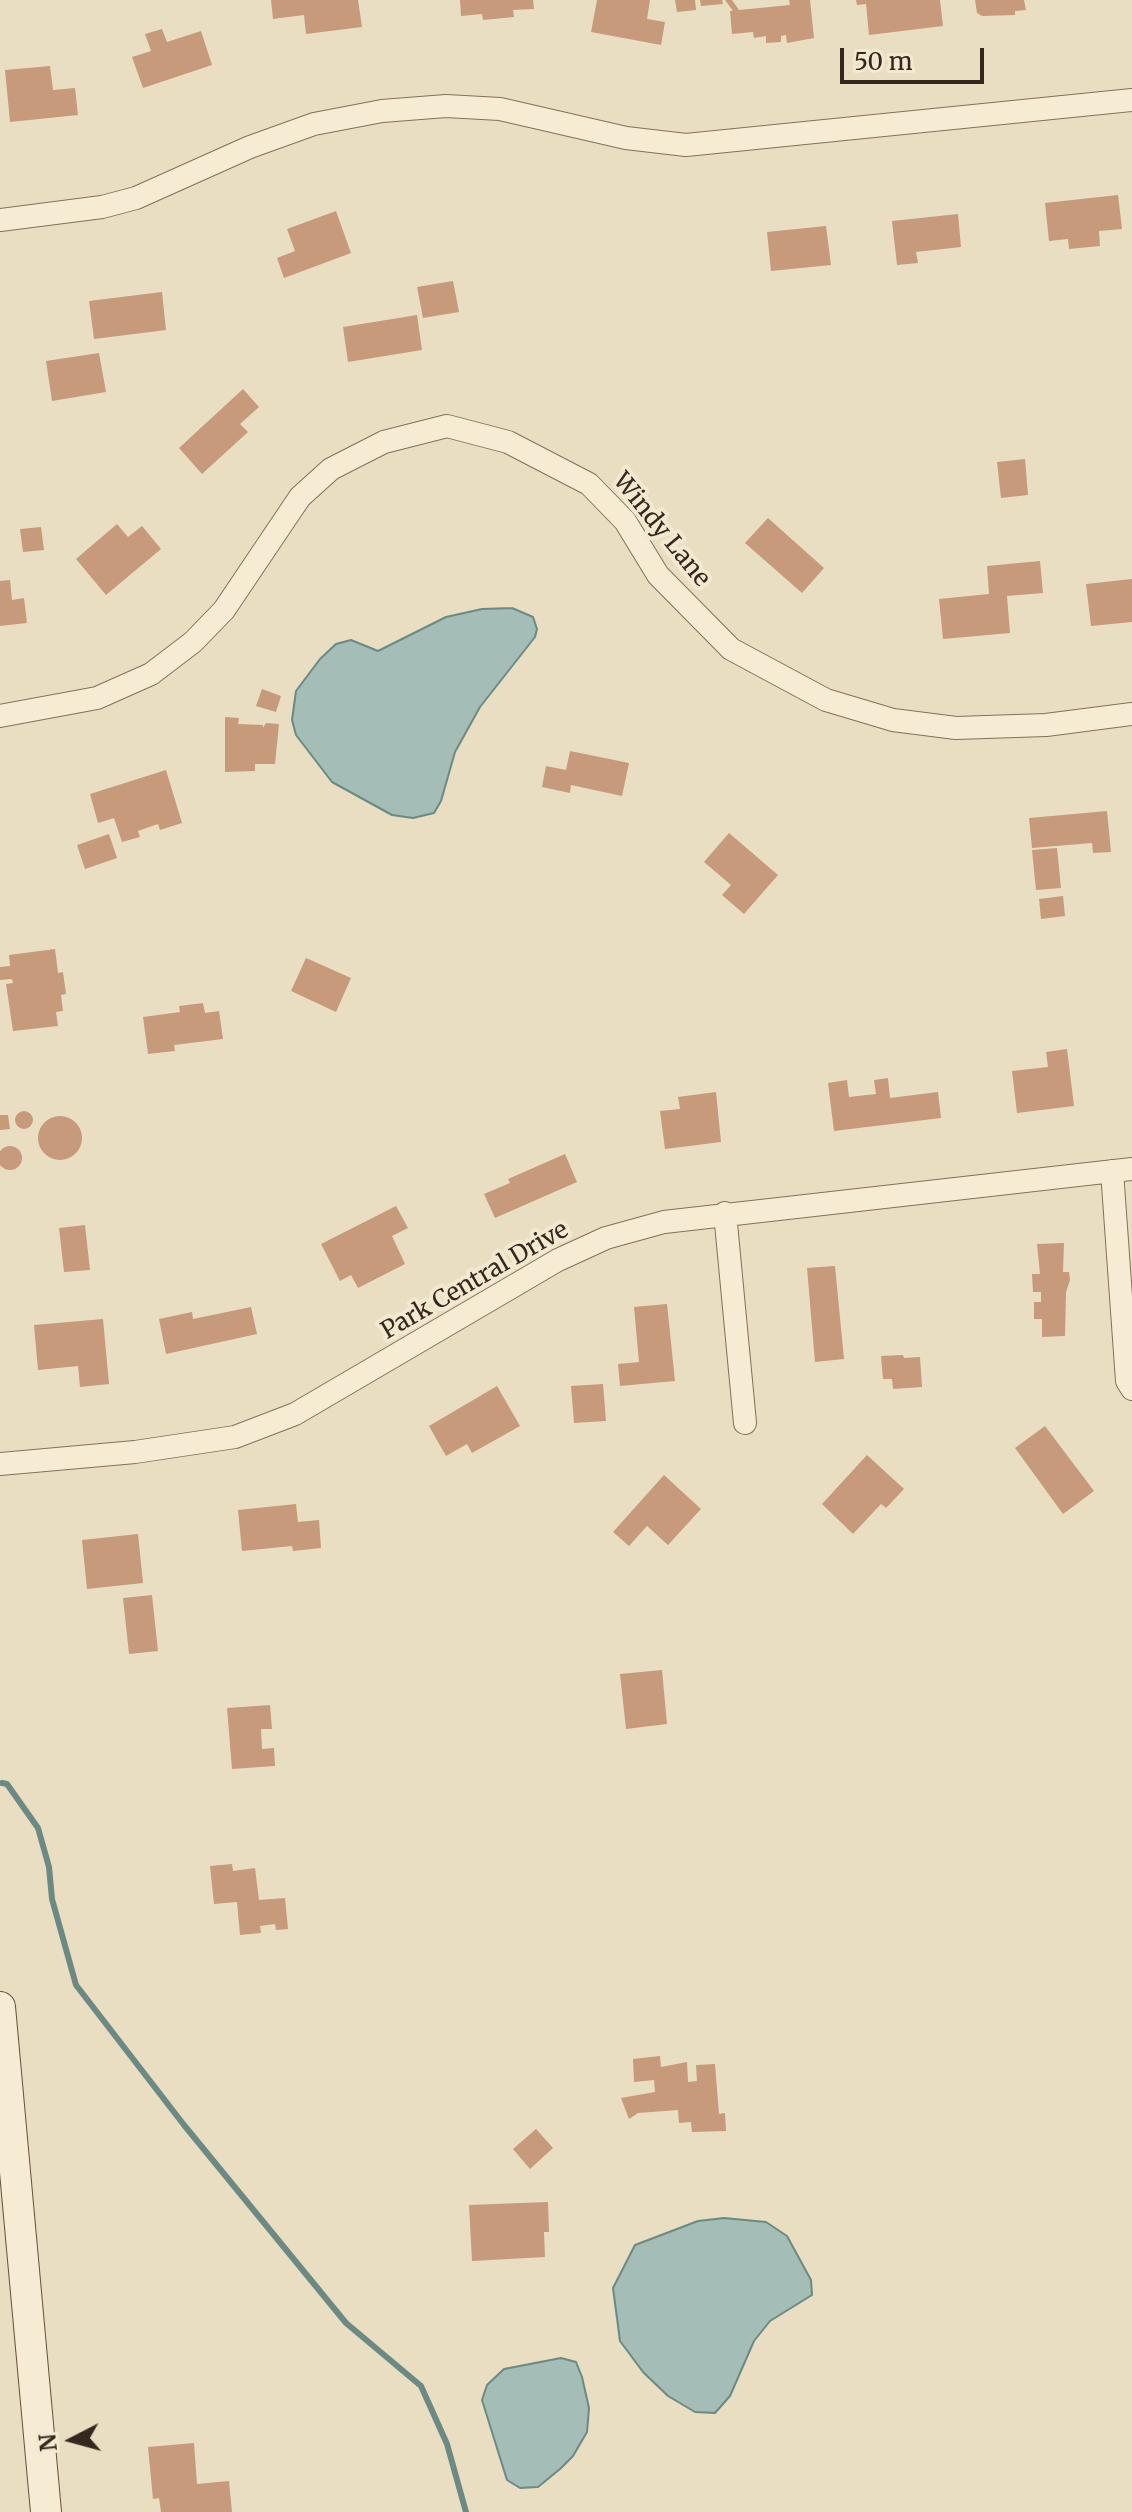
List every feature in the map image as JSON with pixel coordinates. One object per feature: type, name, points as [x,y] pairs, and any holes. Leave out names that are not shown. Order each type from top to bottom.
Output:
[{"type":"main road","points":[[0,2007],[46,2512]]},
{"type":"street","points":[[0,220],[102,207],[136,198],[250,147],[314,124],[382,111],[446,106],[500,109],[641,141],[686,145],[1132,100]]},
{"type":"street","name":"Windy Lane","points":[[0,716],[97,698],[151,674],[193,642],[224,610],[300,497],[331,469],[384,442],[447,426],[466,428],[508,442],[589,484],[625,521],[658,575],[731,649],[826,700],[893,720],[956,728],[1046,725],[1132,714]]},
{"type":"street","points":[[1122,1170],[1127,1381],[1132,1389]]},
{"type":"street","name":"Park Central Drive","points":[[0,1464],[135,1452],[235,1437],[295,1414],[558,1260],[620,1234],[664,1222],[1122,1170]]},
{"type":"street","points":[[725,1213],[745,1423]]},
{"type":"water","points":[[512,608],[533,617],[537,629],[535,637],[480,707],[455,752],[441,801],[434,813],[413,818],[392,815],[332,782],[296,735],[292,720],[296,691],[320,659],[336,644],[351,640],[378,651],[446,617],[482,609]]},
{"type":"water","points":[[724,2218],[766,2222],[787,2236],[811,2280],[812,2295],[770,2321],[754,2341],[730,2396],[715,2413],[695,2412],[668,2396],[643,2372],[620,2341],[613,2288],[635,2245],[698,2221]]},
{"type":"water","points":[[561,2358],[576,2362],[582,2377],[589,2408],[587,2432],[573,2456],[560,2469],[538,2487],[520,2488],[507,2480],[482,2400],[487,2385],[504,2369]]},
{"type":"building","points":[[271,0],[358,0],[362,27],[306,34],[304,15],[273,19]]},
{"type":"building","points":[[460,0],[533,0],[534,9],[513,10],[514,17],[483,20],[482,14],[461,16]]},
{"type":"building","points":[[597,0],[650,0],[647,19],[665,22],[661,45],[591,32]]},
{"type":"building","points":[[675,0],[695,0],[696,10],[677,12]]},
{"type":"building","points":[[700,0],[722,0],[723,4],[701,6]]},
{"type":"building","points":[[725,0],[732,0],[739,10],[790,5],[789,0],[810,0],[814,38],[787,43],[786,35],[781,36],[781,42],[766,43],[766,36],[754,38],[753,32],[732,34],[730,11],[733,11]]},
{"type":"building","points":[[856,0],[940,0],[943,26],[869,35],[866,4],[857,5]]},
{"type":"building","points":[[975,0],[1024,0],[1026,10],[1015,11],[1015,15],[982,16],[977,13]]},
{"type":"building","points":[[162,29],[167,42],[201,31],[212,65],[143,88],[132,57],[151,51],[145,34]]},
{"type":"building","points":[[50,66],[53,90],[75,88],[78,115],[10,122],[5,70]]},
{"type":"building","points":[[1118,195],[1122,229],[1099,231],[1100,246],[1069,249],[1068,239],[1049,241],[1045,203]]},
{"type":"building","points":[[336,211],[351,253],[284,278],[277,258],[295,251],[287,229]]},
{"type":"building","points":[[958,214],[961,247],[916,252],[918,263],[897,265],[892,221]]},
{"type":"building","points":[[826,226],[831,265],[771,271],[767,232]]},
{"type":"building","points":[[453,281],[459,312],[423,318],[417,287]]},
{"type":"building","points":[[162,292],[166,330],[94,339],[89,301]]},
{"type":"building","points":[[417,315],[422,350],[348,362],[343,327]]},
{"type":"building","points":[[99,353],[106,392],[52,401],[46,361]]},
{"type":"building","points":[[243,389],[259,407],[240,424],[248,432],[202,474],[179,448]]},
{"type":"building","points":[[1025,459],[1028,495],[1001,498],[997,462]]},
{"type":"building","points":[[768,518],[824,568],[802,593],[745,543]]},
{"type":"building","points":[[117,524],[128,537],[142,526],[161,549],[106,595],[76,559]]},
{"type":"building","points":[[41,527],[44,550],[23,552],[20,529]]},
{"type":"building","points":[[1040,561],[1043,593],[1007,596],[1010,633],[943,639],[939,599],[989,594],[987,566]]},
{"type":"building","points":[[1132,579],[1132,622],[1091,626],[1086,584]]},
{"type":"building","points":[[10,580],[12,600],[24,598],[27,623],[0,626],[0,581]]},
{"type":"building","points":[[262,689],[281,696],[276,712],[256,706]]},
{"type":"building","points":[[225,717],[239,718],[238,724],[263,725],[263,728],[266,723],[279,724],[275,764],[255,764],[255,771],[225,772]]},
{"type":"building","points":[[570,751],[629,763],[622,796],[571,785],[570,793],[542,787],[546,766],[566,770]]},
{"type":"building","points":[[166,770],[182,823],[160,830],[158,824],[138,831],[140,837],[122,842],[114,818],[98,823],[90,794]]},
{"type":"building","points":[[1107,811],[1111,852],[1093,853],[1092,843],[1032,848],[1029,818]]},
{"type":"building","points":[[729,833],[778,875],[744,914],[722,895],[731,885],[704,862]]},
{"type":"building","points":[[109,834],[117,858],[85,869],[77,845]]},
{"type":"building","points":[[1057,848],[1061,888],[1036,890],[1032,850]]},
{"type":"building","points":[[1063,896],[1065,916],[1041,919],[1039,899]]},
{"type":"building","points":[[55,949],[58,973],[63,972],[66,994],[61,995],[63,1011],[56,1012],[58,1026],[13,1031],[6,984],[13,983],[12,979],[0,980],[0,967],[10,966],[9,955]]},
{"type":"building","points":[[306,958],[351,978],[336,1012],[291,991]]},
{"type":"building","points":[[203,1003],[205,1013],[219,1011],[223,1039],[174,1045],[175,1051],[148,1054],[143,1017],[180,1012],[179,1006]]},
{"type":"building","points":[[1067,1049],[1074,1106],[1017,1113],[1012,1071],[1048,1067],[1046,1052]]},
{"type":"building","points":[[888,1078],[890,1098],[938,1092],[941,1118],[834,1131],[828,1083],[847,1080],[849,1097],[876,1094],[874,1080]]},
{"type":"building","points":[[716,1092],[721,1142],[665,1149],[660,1111],[680,1109],[678,1097]]},
{"type":"building","points":[[24,1111],[33,1120],[24,1129],[15,1120]]},
{"type":"building","points":[[0,1115],[8,1115],[10,1129],[0,1130]]},
{"type":"building","points":[[60,1116],[76,1122],[82,1138],[76,1154],[60,1160],[44,1154],[38,1138],[44,1122]]},
{"type":"building","points":[[10,1146],[19,1149],[22,1158],[19,1167],[10,1170],[1,1167],[-2,1158],[1,1149]]},
{"type":"building","points":[[565,1154],[577,1182],[495,1218],[484,1194],[510,1183],[508,1179]]},
{"type":"building","points":[[396,1206],[408,1228],[392,1236],[405,1264],[358,1288],[351,1275],[340,1281],[321,1244]]},
{"type":"building","points":[[85,1225],[90,1270],[64,1272],[59,1228]]},
{"type":"building","points":[[1064,1243],[1063,1272],[1069,1272],[1070,1280],[1066,1292],[1065,1336],[1042,1337],[1042,1319],[1034,1319],[1034,1302],[1041,1302],[1041,1292],[1033,1292],[1032,1274],[1040,1274],[1037,1244]]},
{"type":"building","points":[[835,1266],[844,1359],[815,1362],[807,1268]]},
{"type":"building","points":[[667,1304],[675,1381],[620,1386],[618,1364],[639,1362],[634,1307]]},
{"type":"building","points":[[251,1307],[257,1334],[166,1354],[159,1319],[192,1312],[193,1319]]},
{"type":"building","points":[[103,1319],[109,1384],[80,1387],[78,1366],[38,1370],[34,1325]]},
{"type":"building","points":[[903,1355],[904,1358],[920,1357],[922,1387],[893,1389],[892,1379],[883,1379],[881,1356]]},
{"type":"building","points":[[603,1384],[606,1421],[574,1423],[571,1386]]},
{"type":"building","points":[[497,1386],[520,1426],[472,1453],[467,1444],[446,1456],[429,1426]]},
{"type":"building","points":[[1045,1426],[1094,1491],[1063,1514],[1015,1448]]},
{"type":"building","points":[[867,1455],[904,1489],[886,1508],[881,1504],[853,1534],[822,1504]]},
{"type":"building","points":[[664,1475],[701,1509],[668,1545],[647,1526],[629,1546],[613,1532]]},
{"type":"building","points":[[296,1504],[298,1522],[319,1520],[321,1548],[293,1551],[292,1546],[242,1551],[238,1510]]},
{"type":"building","points":[[138,1534],[143,1583],[87,1589],[82,1540]]},
{"type":"building","points":[[152,1595],[158,1651],[129,1654],[123,1598]]},
{"type":"building","points":[[662,1670],[667,1724],[626,1729],[620,1674]]},
{"type":"building","points":[[270,1705],[272,1729],[261,1729],[262,1749],[274,1748],[275,1766],[232,1769],[227,1708]]},
{"type":"building","points":[[232,1864],[233,1871],[255,1868],[259,1900],[285,1898],[288,1929],[276,1930],[275,1924],[260,1926],[261,1933],[240,1935],[237,1902],[214,1904],[210,1866]]},
{"type":"building","points":[[660,2056],[661,2067],[687,2062],[688,2082],[697,2081],[696,2065],[715,2064],[719,2114],[725,2113],[726,2131],[692,2132],[691,2122],[679,2123],[678,2110],[638,2113],[629,2119],[621,2098],[655,2092],[654,2080],[634,2082],[633,2059]]},
{"type":"building","points":[[536,2129],[553,2148],[530,2169],[513,2149]]},
{"type":"building","points":[[548,2202],[549,2232],[544,2232],[545,2257],[472,2261],[469,2205]]},
{"type":"building","points":[[194,2443],[197,2484],[229,2481],[232,2512],[161,2512],[159,2498],[153,2499],[148,2447]]},
{"type":"waterway","points":[[2,1783],[7,1784],[38,1828],[49,1867],[52,1899],[76,1985],[184,2125],[346,2323],[421,2386],[447,2444],[466,2512]]}]
